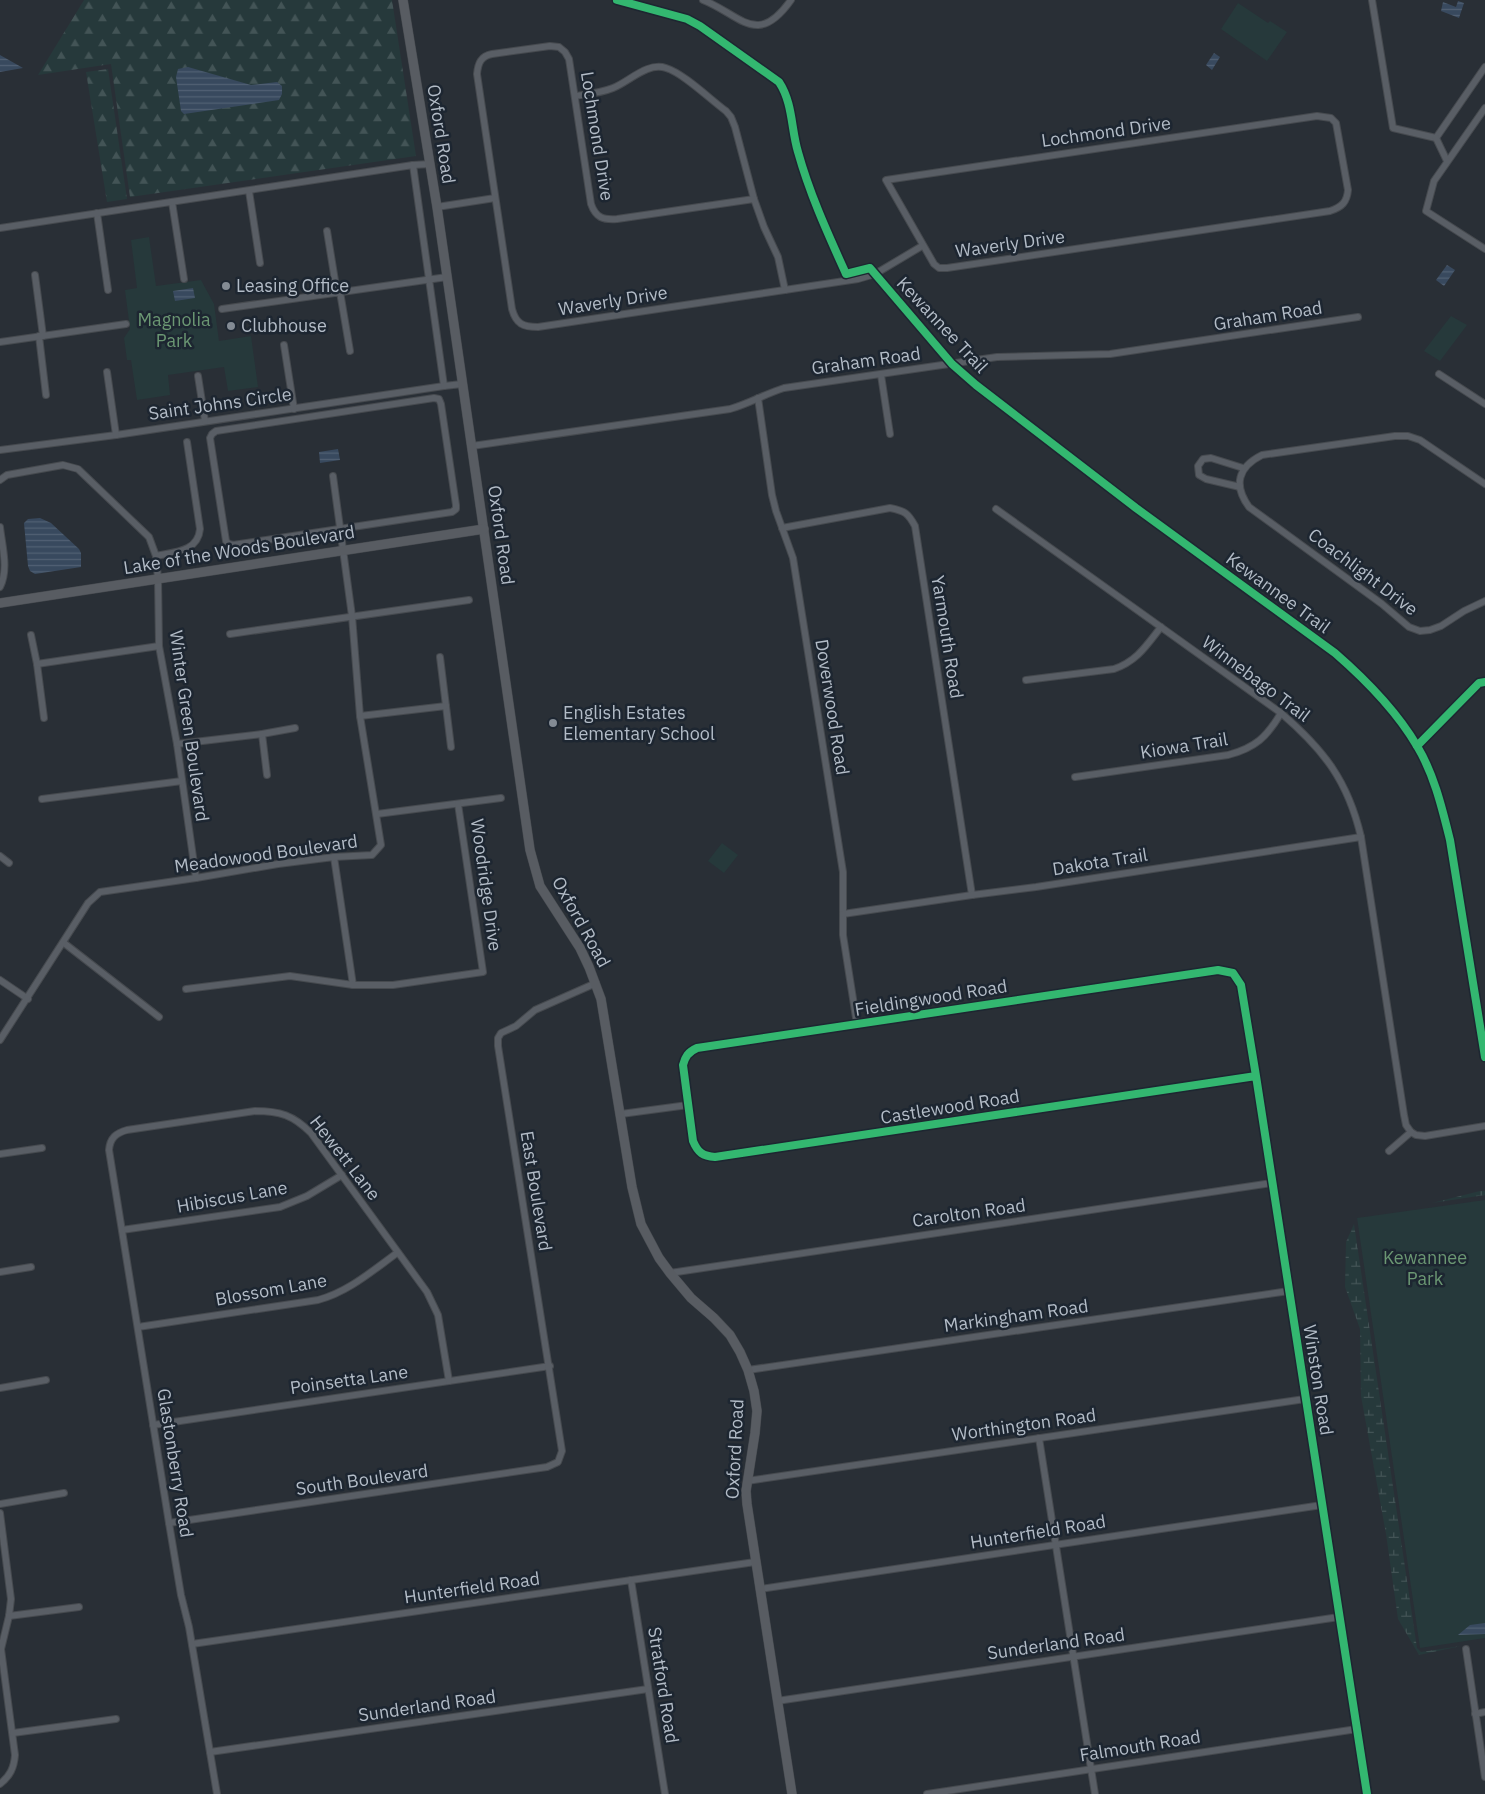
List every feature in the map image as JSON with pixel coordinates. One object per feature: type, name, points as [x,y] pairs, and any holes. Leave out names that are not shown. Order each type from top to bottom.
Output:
[{"type":"street","name":"Oxford Road","points":[[403,0],[437,207],[530,850],[534,868],[546,896],[580,948],[596,983],[605,1017],[632,1187],[641,1224],[659,1258],[670,1273],[691,1298],[730,1334],[748,1370],[754,1391],[757,1412],[747,1481],[747,1504],[792,1794]]},
{"type":"street","points":[[703,0],[714,4],[744,23],[753,25],[763,24],[772,20],[780,14],[791,0]]},
{"type":"street","points":[[1372,0],[1393,128],[1436,138]]},
{"type":"street","name":"Lochmond Drive","points":[[495,198],[476,74],[480,61],[484,56],[492,54],[550,46],[559,47],[569,59],[591,204],[593,212],[600,218],[607,220],[618,219],[754,199]]},
{"type":"street","points":[[575,96],[602,92],[614,88],[646,70],[655,67],[665,68],[675,72],[731,117],[754,199],[778,257],[785,290]]},
{"type":"street","points":[[1436,138],[1485,68]]},
{"type":"street","points":[[1485,108],[1434,181],[1426,211],[1485,250]]},
{"type":"street","name":"Lochmond Drive","points":[[922,246],[886,180],[1317,116],[1331,118],[1336,123],[1338,129],[1348,190],[1344,204]]},
{"type":"street","points":[[1436,138],[1447,160]]},
{"type":"street","points":[[0,228],[413,165],[430,164]]},
{"type":"street","points":[[413,165],[444,386]]},
{"type":"street","points":[[249,190],[260,263]]},
{"type":"street","points":[[437,207],[495,198]]},
{"type":"street","name":"Waverly Drive","points":[[495,198],[512,309],[515,319],[527,327],[538,327],[858,279],[876,274],[922,246],[934,264],[939,268],[948,268],[1330,211],[1344,204]]},
{"type":"street","points":[[172,202],[184,279]]},
{"type":"street","points":[[97,213],[108,290]]},
{"type":"street","points":[[327,231],[350,351]]},
{"type":"street","points":[[35,275],[46,395]]},
{"type":"street","points":[[222,309],[447,277]]},
{"type":"street","name":"Graham Road","points":[[472,446],[730,409],[745,405],[784,388],[997,356],[1110,354],[1358,317]]},
{"type":"street","points":[[0,342],[126,324]]},
{"type":"street","points":[[284,346],[294,409]]},
{"type":"street","points":[[107,372],[116,435]]},
{"type":"street","points":[[881,374],[890,434]]},
{"type":"street","points":[[1439,374],[1485,404]]},
{"type":"street","points":[[198,376],[205,421]]},
{"type":"street","name":"Saint Johns Circle","points":[[0,450],[116,435],[462,384]]},
{"type":"street","points":[[434,398],[438,399],[441,404],[456,509],[452,512],[341,529],[233,546],[229,544],[226,541],[210,438],[212,434],[216,431],[434,398]]},
{"type":"street","name":"Doverwood Road","points":[[758,398],[772,495],[793,558],[798,585],[842,872],[843,935],[857,1024]]},
{"type":"street","points":[[1244,468],[1211,458],[1203,459],[1198,466],[1200,475],[1206,479],[1240,487],[1240,477],[1244,468],[1252,460],[1262,455],[1395,436],[1408,436],[1420,440],[1485,484]]},
{"type":"street","points":[[0,480],[7,475],[63,465],[78,468],[149,537],[156,556],[188,549],[195,544],[200,536],[188,442]]},
{"type":"street","name":"Meadowood Boulevard","points":[[0,1040],[88,903],[100,892],[278,864],[334,857],[372,855],[381,846],[360,716],[352,616],[333,476]]},
{"type":"street","name":"Coachlight Drive","points":[[1240,487],[1242,496],[1249,507],[1382,604],[1409,628],[1420,631],[1430,630],[1485,601]]},
{"type":"street","name":"Yarmouth Road","points":[[782,528],[890,508],[909,514],[915,526],[972,895]]},
{"type":"street","name":"Winnebago Trail","points":[[996,509],[1281,714],[1303,733],[1329,762],[1351,800],[1361,837],[1404,1115],[1406,1125],[1411,1132]]},
{"type":"street","points":[[0,527],[5,572],[0,587]]},
{"type":"street","name":"Lake of the Woods Boulevard","points":[[0,603],[484,529]]},
{"type":"street","name":"Winter Green Boulevard","points":[[156,556],[159,646],[177,744],[196,878]]},
{"type":"street","points":[[230,634],[469,600]]},
{"type":"street","points":[[1026,680],[1114,669],[1137,657],[1161,627]]},
{"type":"street","points":[[31,635],[44,718]]},
{"type":"street","points":[[37,664],[159,646]]},
{"type":"street","points":[[440,657],[451,748]]},
{"type":"street","points":[[360,716],[446,706]]},
{"type":"street","name":"Kiowa Trail","points":[[1075,777],[1241,752],[1263,738],[1281,714]]},
{"type":"street","points":[[177,744],[262,734],[295,728]]},
{"type":"street","points":[[262,734],[267,775]]},
{"type":"street","points":[[42,799],[182,781]]},
{"type":"street","points":[[377,814],[501,798]]},
{"type":"street","name":"Woodridge Drive","points":[[186,989],[290,976],[353,985],[393,985],[483,972],[458,804]]},
{"type":"street","name":"Dakota Trail","points":[[843,914],[1036,887],[1361,837]]},
{"type":"street","points":[[0,856],[9,863]]},
{"type":"street","points":[[334,857],[353,985]]},
{"type":"street","points":[[64,943],[159,1017]]},
{"type":"street","name":"Fieldingwood Road","points":[[688,1105],[683,1065],[685,1057],[691,1050],[706,1046],[1218,970],[1233,973]]},
{"type":"street","name":"Winston Road","points":[[1233,973],[1241,985],[1256,1076],[1367,1794]]},
{"type":"street","points":[[0,980],[28,999]]},
{"type":"street","name":"East Boulevard","points":[[558,1462],[562,1451],[550,1366],[498,1038],[501,1033],[516,1026],[535,1010],[596,983]]},
{"type":"street","name":"Castlewood Road","points":[[688,1105],[697,1150],[705,1156],[716,1157],[1256,1076]]},
{"type":"street","points":[[621,1114],[688,1105]]},
{"type":"street","name":"Hewett Lane","points":[[114,1137],[119,1132],[127,1130],[254,1110],[272,1111],[286,1115],[299,1122],[311,1133],[427,1292],[435,1306],[442,1331],[449,1381]]},
{"type":"street","points":[[1389,1151],[1411,1132],[1416,1135],[1425,1136],[1485,1126]]},
{"type":"street","name":"Glastonberry Road","points":[[114,1137],[110,1142],[109,1150],[181,1595],[192,1644],[217,1794]]},
{"type":"street","points":[[0,1154],[42,1148]]},
{"type":"street","name":"Hibiscus Lane","points":[[122,1230],[280,1207],[307,1196],[342,1175]]},
{"type":"street","name":"Carolton Road","points":[[670,1273],[1272,1183]]},
{"type":"street","name":"Blossom Lane","points":[[138,1327],[330,1297],[352,1286],[397,1253]]},
{"type":"street","points":[[0,1272],[31,1266]]},
{"type":"street","name":"Markingham Road","points":[[748,1370],[1289,1291]]},
{"type":"street","name":"Poinsetta Lane","points":[[153,1425],[550,1366]]},
{"type":"street","points":[[0,1388],[46,1380]]},
{"type":"street","name":"Worthington Road","points":[[747,1481],[1305,1399]]},
{"type":"street","points":[[1040,1438],[1096,1794]]},
{"type":"street","name":"South Boulevard","points":[[169,1523],[547,1467],[558,1462]]},
{"type":"street","points":[[0,1504],[64,1494]]},
{"type":"street","name":"Hunterfield Road","points":[[760,1589],[1322,1505]]},
{"type":"street","points":[[0,1513],[11,1599],[1,1649],[13,1733],[14,1766],[9,1776],[0,1784]]},
{"type":"street","name":"Hunterfield Road","points":[[192,1644],[755,1562]]},
{"type":"street","name":"Stratford Road","points":[[631,1580],[665,1794]]},
{"type":"street","points":[[9,1616],[79,1607]]},
{"type":"street","name":"Sunderland Road","points":[[777,1701],[1339,1617]]},
{"type":"street","points":[[1466,1650],[1485,1777]]},
{"type":"street","name":"Sunderland Road","points":[[210,1752],[648,1689]]},
{"type":"street","points":[[1475,1714],[1485,1712]]},
{"type":"street","points":[[13,1733],[116,1719]]},
{"type":"street","name":"Falmouth Road","points":[[928,1794],[1357,1729]]},
{"type":"green space","points":[[84,0],[392,0],[416,156],[130,197],[111,64],[38,75]]},
{"type":"green space","points":[[1238,3],[1268,23],[1270,21],[1287,32],[1267,61],[1221,29]]},
{"type":"green space","points":[[108,69],[127,199],[107,202],[86,72]]},
{"type":"green space","name":"Magnolia Park","points":[[149,237],[156,286],[201,280],[214,304],[219,341],[251,336],[258,387],[228,391],[224,367],[168,375],[170,395],[137,400],[131,360],[127,360],[124,338],[130,329],[125,290],[137,288],[131,240]]},
{"type":"green space","points":[[1451,316],[1467,325],[1440,361],[1424,351]]},
{"type":"green space","points":[[722,843],[738,855],[724,873],[708,861]]},
{"type":"green space","points":[[1485,1191],[1485,1195],[1432,1203]]},
{"type":"green space","name":"Kewannee Park","points":[[1485,1200],[1485,1638],[1420,1648],[1357,1218]]},
{"type":"green space","points":[[1354,1224],[1417,1648],[1421,1652],[1461,1646],[1419,1655],[1398,1619],[1386,1534],[1361,1396],[1360,1329],[1345,1287],[1346,1242]]},
{"type":"water","points":[[1458,1],[1464,3],[1459,18],[1441,11],[1443,2],[1456,7]]},
{"type":"water","points":[[1214,53],[1220,57],[1212,70],[1206,65]]},
{"type":"water","points":[[0,55],[23,68],[0,72]]},
{"type":"water","points":[[188,67],[251,85],[277,82],[282,86],[282,94],[279,100],[184,114],[181,111],[176,77],[178,69]]},
{"type":"water","points":[[1447,265],[1455,270],[1444,286],[1436,280]]},
{"type":"water","points":[[193,288],[195,298],[175,301],[173,291]]},
{"type":"water","points":[[338,449],[340,460],[320,463],[319,452]]},
{"type":"water","points":[[40,518],[51,523],[79,549],[81,553],[81,567],[35,574],[30,571],[24,523],[28,519]]},
{"type":"water","points":[[1485,1623],[1485,1634],[1458,1635],[1470,1625]]},
{"type":"cycle path","name":"Kewannee Trail","points":[[617,0],[687,19],[700,26],[779,82],[787,99],[796,143],[808,184],[846,274],[870,268],[952,364],[976,385],[1136,508],[1335,653],[1369,685],[1400,720],[1423,757],[1433,780],[1444,816],[1450,840],[1485,1057]]},
{"type":"cycle path","points":[[1417,746],[1479,683],[1485,682]]},
{"type":"cycle path","points":[[1256,1076],[715,1157],[701,1153],[693,1141],[683,1065],[687,1055],[697,1048],[1218,970],[1233,973],[1241,985],[1256,1076],[1367,1794]]},
{"type":"place","name":"Leasing Office","points":[[226,286]]},
{"type":"place","name":"Clubhouse","points":[[231,326]]},
{"type":"place","name":"English Estates Elementary School","points":[[553,723]]}]
